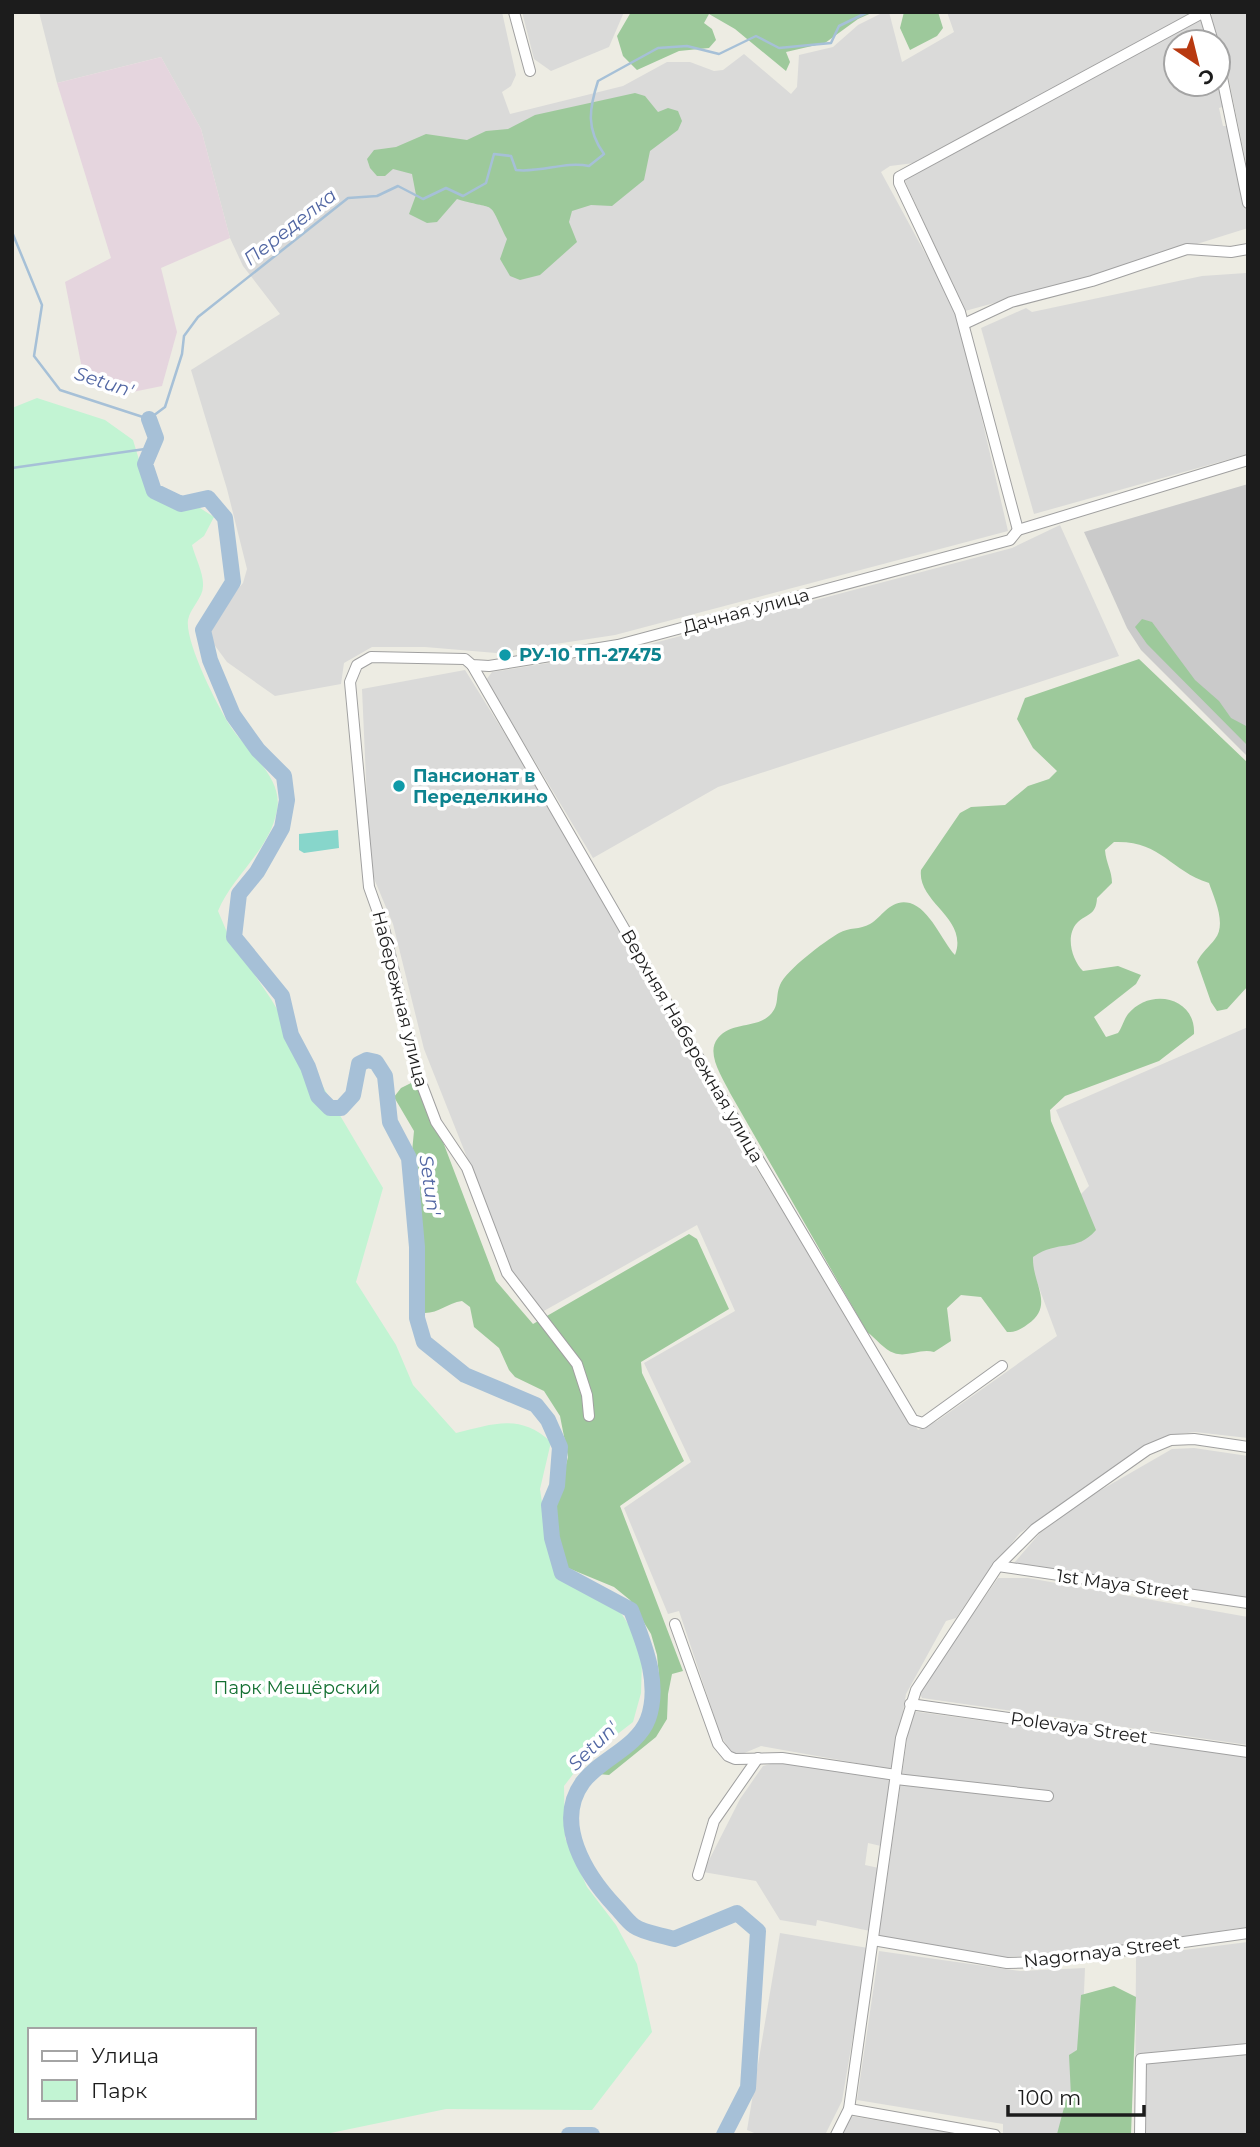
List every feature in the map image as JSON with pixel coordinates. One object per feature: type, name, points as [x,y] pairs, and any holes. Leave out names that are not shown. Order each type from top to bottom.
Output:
[{"type":"street","points":[[514,12],[530,71]]},
{"type":"street","points":[[1204,12],[899,177],[899,183],[964,324],[1018,530],[1248,460]]},
{"type":"street","points":[[1226,98],[1248,203]]},
{"type":"street","points":[[964,324],[1012,302],[1092,281],[1187,249],[1231,252],[1248,249]]},
{"type":"street","name":"Дачная улица","points":[[357,665],[371,657],[465,659],[472,665],[489,666],[618,645],[1010,540],[1018,530]]},
{"type":"street","name":"Набережная улица","points":[[357,665],[351,682],[369,887],[385,932],[417,1072],[436,1122],[467,1168],[507,1273],[577,1364],[589,1416]]},
{"type":"street","name":"Верхняя Набережная улица","points":[[472,665],[715,1086],[918,1424],[1002,1366]]},
{"type":"street","points":[[836,2135],[849,2109],[896,1777],[910,1704],[916,1690],[998,1566],[1035,1529],[1147,1450],[1171,1440],[1194,1439],[1248,1447]]},
{"type":"street","name":"1st Maya Street","points":[[998,1566],[1248,1603]]},
{"type":"street","points":[[675,1624],[722,1751],[735,1759],[782,1758],[896,1777],[1048,1796]]},
{"type":"street","name":"Polevaya Street","points":[[910,1704],[1248,1752]]},
{"type":"street","points":[[698,1875],[714,1821],[758,1758]]},
{"type":"street","name":"Nagornaya Street","points":[[873,1940],[1007,1963],[1041,1962],[1248,1933]]},
{"type":"street","points":[[1140,2135],[1141,2059],[1248,2049]]},
{"type":"street","points":[[849,2109],[996,2135]]},
{"type":"shaded area","points":[[39,12],[502,12],[516,75],[511,86],[502,92],[510,114],[623,86],[667,62],[690,62],[714,71],[723,70],[744,54],[791,94],[797,87],[799,55],[833,47],[858,25],[884,12],[889,12],[902,62],[954,32],[947,12],[1197,12],[1162,28],[1162,31],[914,163],[890,166],[881,172],[957,312],[1008,531],[615,635],[496,653],[425,647],[372,647],[344,663],[341,684],[275,696],[227,662],[213,643],[209,629],[213,618],[243,583],[247,569],[227,489],[191,370],[280,314],[243,266],[230,238],[201,129],[161,57],[57,83]]},
{"type":"shaded area","points":[[522,12],[624,12],[609,47],[551,71],[534,59]]},
{"type":"shaded area","points":[[1213,12],[1248,12],[1248,172],[1232,95],[1232,28],[1215,28],[1211,16]]},
{"type":"shaded area","points":[[1200,20],[1204,21],[1206,28],[1185,28]]},
{"type":"shaded area","points":[[1162,40],[1162,98],[1224,98],[1226,106],[1219,108],[1223,126],[1229,126],[1243,185],[1248,228],[1101,274],[965,311],[904,179]]},
{"type":"shaded area","points":[[161,57],[201,129],[230,238],[161,268],[177,332],[162,386],[118,395],[85,384],[65,282],[111,258],[57,83]]},
{"type":"shaded area","points":[[1246,273],[1248,454],[1034,514],[981,328],[1026,308],[1032,312],[1202,276]]},
{"type":"shaded area","points":[[1248,484],[1248,757],[1141,650],[1127,628],[1084,532]]},
{"type":"shaded area","points":[[1060,525],[1119,656],[718,787],[593,858],[486,680],[492,672],[624,651],[1012,548]]},
{"type":"shaded area","points":[[465,670],[539,789],[722,1113],[918,1430],[937,1421],[1057,1336],[1025,1250],[1089,1186],[1056,1110],[1248,1027],[1248,1438],[1195,1432],[1172,1435],[1148,1445],[1020,1533],[956,1618],[946,1621],[906,1694],[895,1761],[890,1769],[761,1746],[742,1754],[731,1753],[720,1734],[679,1611],[668,1614],[624,1508],[691,1462],[644,1363],[735,1311],[697,1225],[542,1312],[514,1276],[424,1049],[393,924],[370,869],[362,689]]},
{"type":"shaded area","points":[[338,830],[339,848],[304,853],[299,850],[299,834]]},
{"type":"shaded area","points":[[1194,1448],[1248,1456],[1248,1598],[1014,1563],[1040,1533],[1087,1498],[1172,1449]]},
{"type":"shaded area","points":[[998,1578],[1028,1578],[1248,1617],[1248,1745],[922,1698],[919,1692]]},
{"type":"shaded area","points":[[911,1711],[1248,1757],[1248,1927],[1058,1955],[1003,1957],[879,1936]]},
{"type":"shaded area","points":[[783,1761],[891,1779],[881,1846],[868,1843],[865,1865],[879,1868],[870,1931],[817,1920],[816,1926],[780,1920],[756,1881],[703,1872],[740,1799],[763,1766]]},
{"type":"shaded area","points":[[780,1933],[868,1948],[842,2101],[825,2135],[759,2135],[747,2130]]},
{"type":"shaded area","points":[[1248,1942],[1248,2135],[1135,2135],[1136,1956]]},
{"type":"shaded area","points":[[879,1951],[1020,1971],[1085,1968],[1078,2135],[1003,2135],[1003,2124],[857,2100]]},
{"type":"shaded area","points":[[851,2116],[963,2135],[840,2135]]},
{"type":"green space","points":[[631,12],[874,12],[858,19],[825,43],[786,52],[790,62],[786,71],[735,29],[709,14],[704,23],[712,29],[716,40],[709,48],[679,51],[637,70],[623,56],[617,36]]},
{"type":"green space","points":[[904,12],[938,12],[943,28],[937,36],[910,50],[900,28]]},
{"type":"green space","points":[[635,93],[645,96],[658,112],[668,108],[678,111],[682,121],[678,130],[650,151],[644,180],[612,206],[591,205],[572,211],[569,222],[577,242],[540,275],[520,280],[510,276],[500,259],[507,239],[490,208],[457,199],[437,222],[427,223],[409,214],[416,195],[412,174],[393,169],[385,176],[377,176],[367,159],[374,150],[396,147],[426,134],[467,140],[486,131],[508,129],[535,115]]},
{"type":"green space","name":"Парк Мещёрский","points":[[37,398],[105,420],[133,440],[148,489],[178,509],[200,508],[214,517],[204,536],[192,545],[203,586],[189,616],[188,630],[196,658],[217,703],[236,734],[269,775],[278,798],[277,810],[267,838],[218,911],[229,937],[271,999],[383,1188],[356,1282],[396,1345],[413,1385],[456,1433],[494,1424],[517,1424],[540,1433],[551,1442],[540,1489],[550,1557],[571,1586],[621,1613],[636,1636],[642,1661],[641,1693],[633,1722],[584,1760],[564,1786],[565,1838],[587,1887],[616,1925],[637,1964],[652,2032],[592,2110],[446,2109],[321,2135],[12,2135],[12,408]]},
{"type":"green space","points":[[1142,619],[1152,622],[1195,680],[1219,701],[1231,718],[1248,727],[1248,746],[1147,644],[1135,627]]},
{"type":"green space","points":[[1139,659],[1248,763],[1248,986],[1227,1009],[1217,1011],[1211,1002],[1197,962],[1215,939],[1220,926],[1209,883],[1143,846],[1114,842],[1105,850],[1112,883],[1097,898],[1093,911],[1073,928],[1071,948],[1083,971],[1118,966],[1141,975],[1136,984],[1094,1017],[1106,1037],[1118,1033],[1128,1014],[1137,1006],[1159,999],[1170,1000],[1188,1011],[1193,1021],[1194,1034],[1159,1061],[1065,1096],[1050,1110],[1051,1121],[1096,1230],[1089,1237],[1074,1244],[1051,1248],[1033,1257],[1041,1302],[1036,1317],[1020,1329],[1007,1332],[981,1297],[961,1295],[947,1308],[951,1341],[934,1352],[894,1353],[867,1332],[730,1093],[716,1065],[714,1044],[730,1029],[758,1022],[770,1015],[775,1008],[784,979],[816,949],[843,931],[870,924],[892,905],[903,902],[917,906],[955,955],[955,931],[927,892],[922,882],[921,870],[960,813],[971,807],[1005,805],[1028,786],[1049,779],[1057,771],[1033,748],[1017,719],[1025,698]]},
{"type":"green space","points":[[411,1083],[420,1086],[424,1092],[496,1281],[533,1324],[689,1234],[697,1239],[729,1309],[641,1362],[642,1373],[684,1461],[620,1506],[683,1671],[672,1674],[667,1719],[656,1737],[609,1775],[598,1774],[649,1723],[659,1676],[651,1634],[630,1600],[614,1587],[568,1568],[562,1560],[552,1519],[568,1457],[560,1416],[544,1391],[515,1377],[499,1348],[474,1327],[470,1307],[462,1301],[428,1313],[423,1313],[419,1304],[420,1173],[412,1152],[414,1131],[394,1097],[401,1088]]},
{"type":"green space","points":[[1114,1986],[1136,1997],[1131,2135],[1057,2134],[1066,2100],[1071,2096],[1069,2055],[1077,2050],[1081,1995]]},
{"type":"waterway","name":"Переделка","points":[[12,232],[42,305],[34,356],[60,390],[149,419],[165,407],[182,354],[184,336],[198,317],[348,198],[377,196],[398,186],[423,199],[446,188],[463,196],[486,183],[494,154],[511,156],[516,170],[589,166],[604,154],[594,136],[591,119],[598,81],[658,48],[687,46],[719,54],[756,36],[779,48],[831,43],[839,26],[868,12]]},
{"type":"waterway","name":"Setun'","points":[[149,419],[156,438],[145,464],[154,491],[181,504],[208,498],[225,518],[233,582],[203,630],[210,660],[233,715],[258,750],[284,776],[287,800],[282,828],[257,872],[239,894],[234,937],[282,996],[291,1035],[308,1067],[318,1096],[330,1108],[341,1108],[353,1095],[359,1064],[367,1060],[376,1062],[385,1076],[390,1122],[409,1158],[417,1247],[417,1318],[424,1342],[465,1375],[536,1405],[548,1420],[560,1447],[557,1486],[549,1505],[552,1538],[562,1573],[631,1610],[646,1650],[653,1692],[648,1719],[636,1738],[583,1782],[571,1814],[577,1848],[584,1864],[604,1893],[629,1922],[638,1928],[674,1939],[737,1913],[758,1931],[748,2088],[724,2135]]},
{"type":"waterway","points":[[12,468],[152,448]]},
{"type":"waterway","name":"Setun'","points":[[569,2135],[592,2135]]},
{"type":"place","name":"РУ-10 ТП-27475","points":[[505,655]]},
{"type":"place","name":"Пансионат в Переделкино","points":[[399,786]]}]
